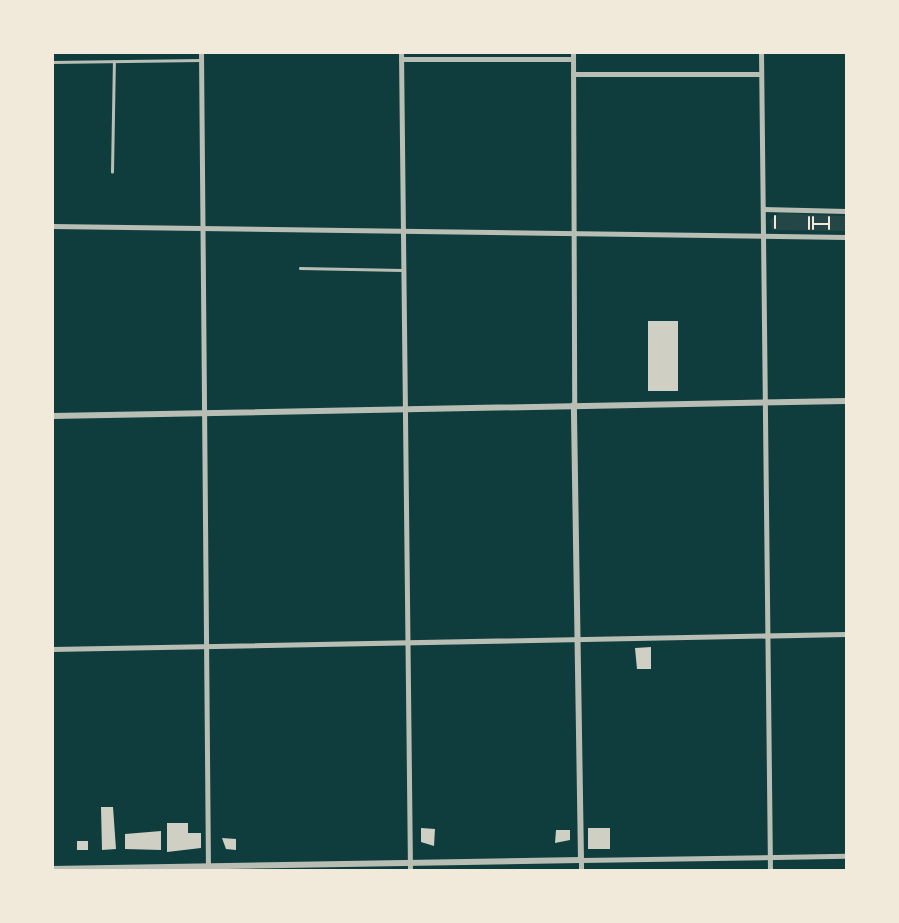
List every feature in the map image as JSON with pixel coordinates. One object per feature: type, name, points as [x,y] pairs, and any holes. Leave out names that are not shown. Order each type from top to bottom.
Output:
[{"type":"street","points":[[201,52],[200,227],[208,648],[208,868]]},
{"type":"street","points":[[761,52],[770,870]]},
{"type":"street","points":[[410,870],[401,56],[573,56],[574,405],[582,870]]},
{"type":"street","points":[[573,74],[761,74]]},
{"type":"street","points":[[762,209],[846,211]]},
{"type":"street","points":[[52,226],[846,237]]},
{"type":"street","points":[[52,416],[205,416],[574,405],[846,401]]},
{"type":"street","points":[[52,649],[578,642],[767,634],[846,634]]},
{"type":"street","points":[[52,869],[208,868],[409,861],[846,856]]},
{"type":"lane","points":[[52,62],[201,60]]},
{"type":"lane","points":[[112,172],[114,62]]},
{"type":"lane","points":[[300,268],[402,270]]},
{"type":"path","points":[[775,236],[776,210]]},
{"type":"path","points":[[811,210],[811,237]]},
{"type":"path","points":[[811,210],[811,237]]},
{"type":"path","points":[[829,211],[829,237]]},
{"type":"path","points":[[813,224],[829,224]]},
{"type":"shaded area","points":[[779,213],[846,216],[846,231],[772,230],[770,220]]},
{"type":"building","points":[[648,321],[678,321],[678,391],[648,391]]},
{"type":"building","points":[[651,647],[651,669],[637,669],[635,648]]},
{"type":"building","points":[[101,807],[113,807],[116,849],[102,850]]},
{"type":"building","points":[[167,823],[188,823],[188,833],[201,833],[201,848],[167,852]]},
{"type":"building","points":[[421,828],[435,829],[434,846],[421,842]]},
{"type":"building","points":[[588,828],[610,828],[610,849],[588,849]]},
{"type":"building","points":[[556,830],[570,830],[570,840],[555,843]]},
{"type":"building","points":[[161,831],[161,850],[125,849],[125,834]]},
{"type":"building","points":[[222,838],[236,839],[236,850],[226,849]]},
{"type":"building","points":[[77,841],[88,841],[88,850],[77,850]]}]
